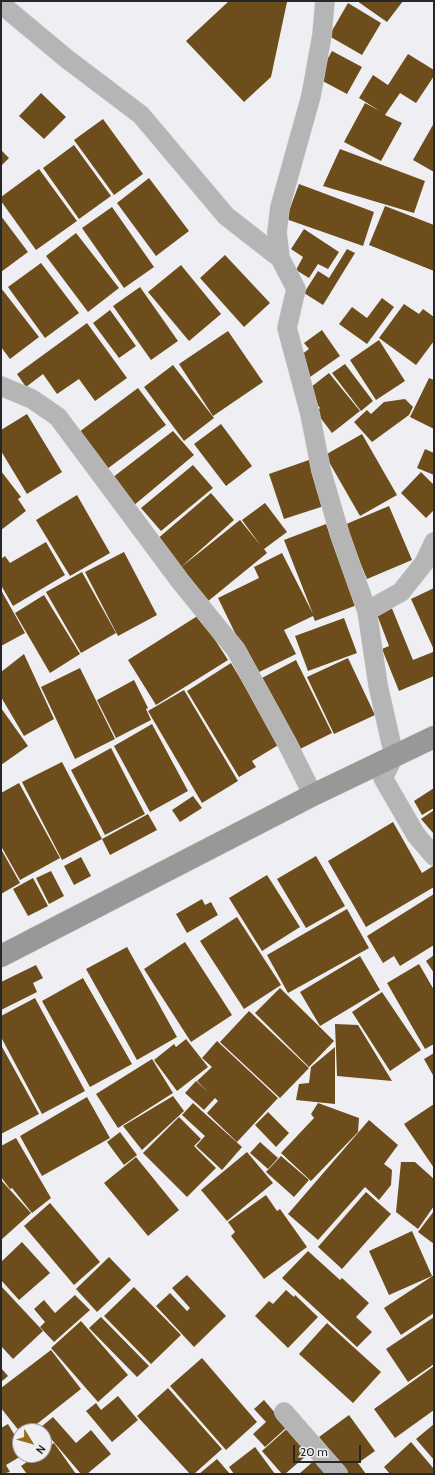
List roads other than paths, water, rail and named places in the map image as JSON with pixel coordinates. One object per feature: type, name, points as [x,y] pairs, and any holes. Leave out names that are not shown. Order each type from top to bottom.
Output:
[{"type":"street","points":[[326,1],[322,35],[311,96],[280,207],[277,232],[280,258],[296,288],[287,328],[310,414],[321,470],[340,535],[367,611],[378,685],[394,756],[383,778],[416,835],[434,856]]},
{"type":"street","points":[[1,4],[67,58],[141,115],[226,216],[280,258]]},
{"type":"street","points":[[1,386],[32,399],[58,417],[180,581],[236,650],[313,795]]},
{"type":"street","points":[[367,611],[401,592],[424,563],[434,542]]},
{"type":"street","points":[[1,956],[313,795],[434,737]]},
{"type":"street","points":[[284,1412],[338,1474]]}]
